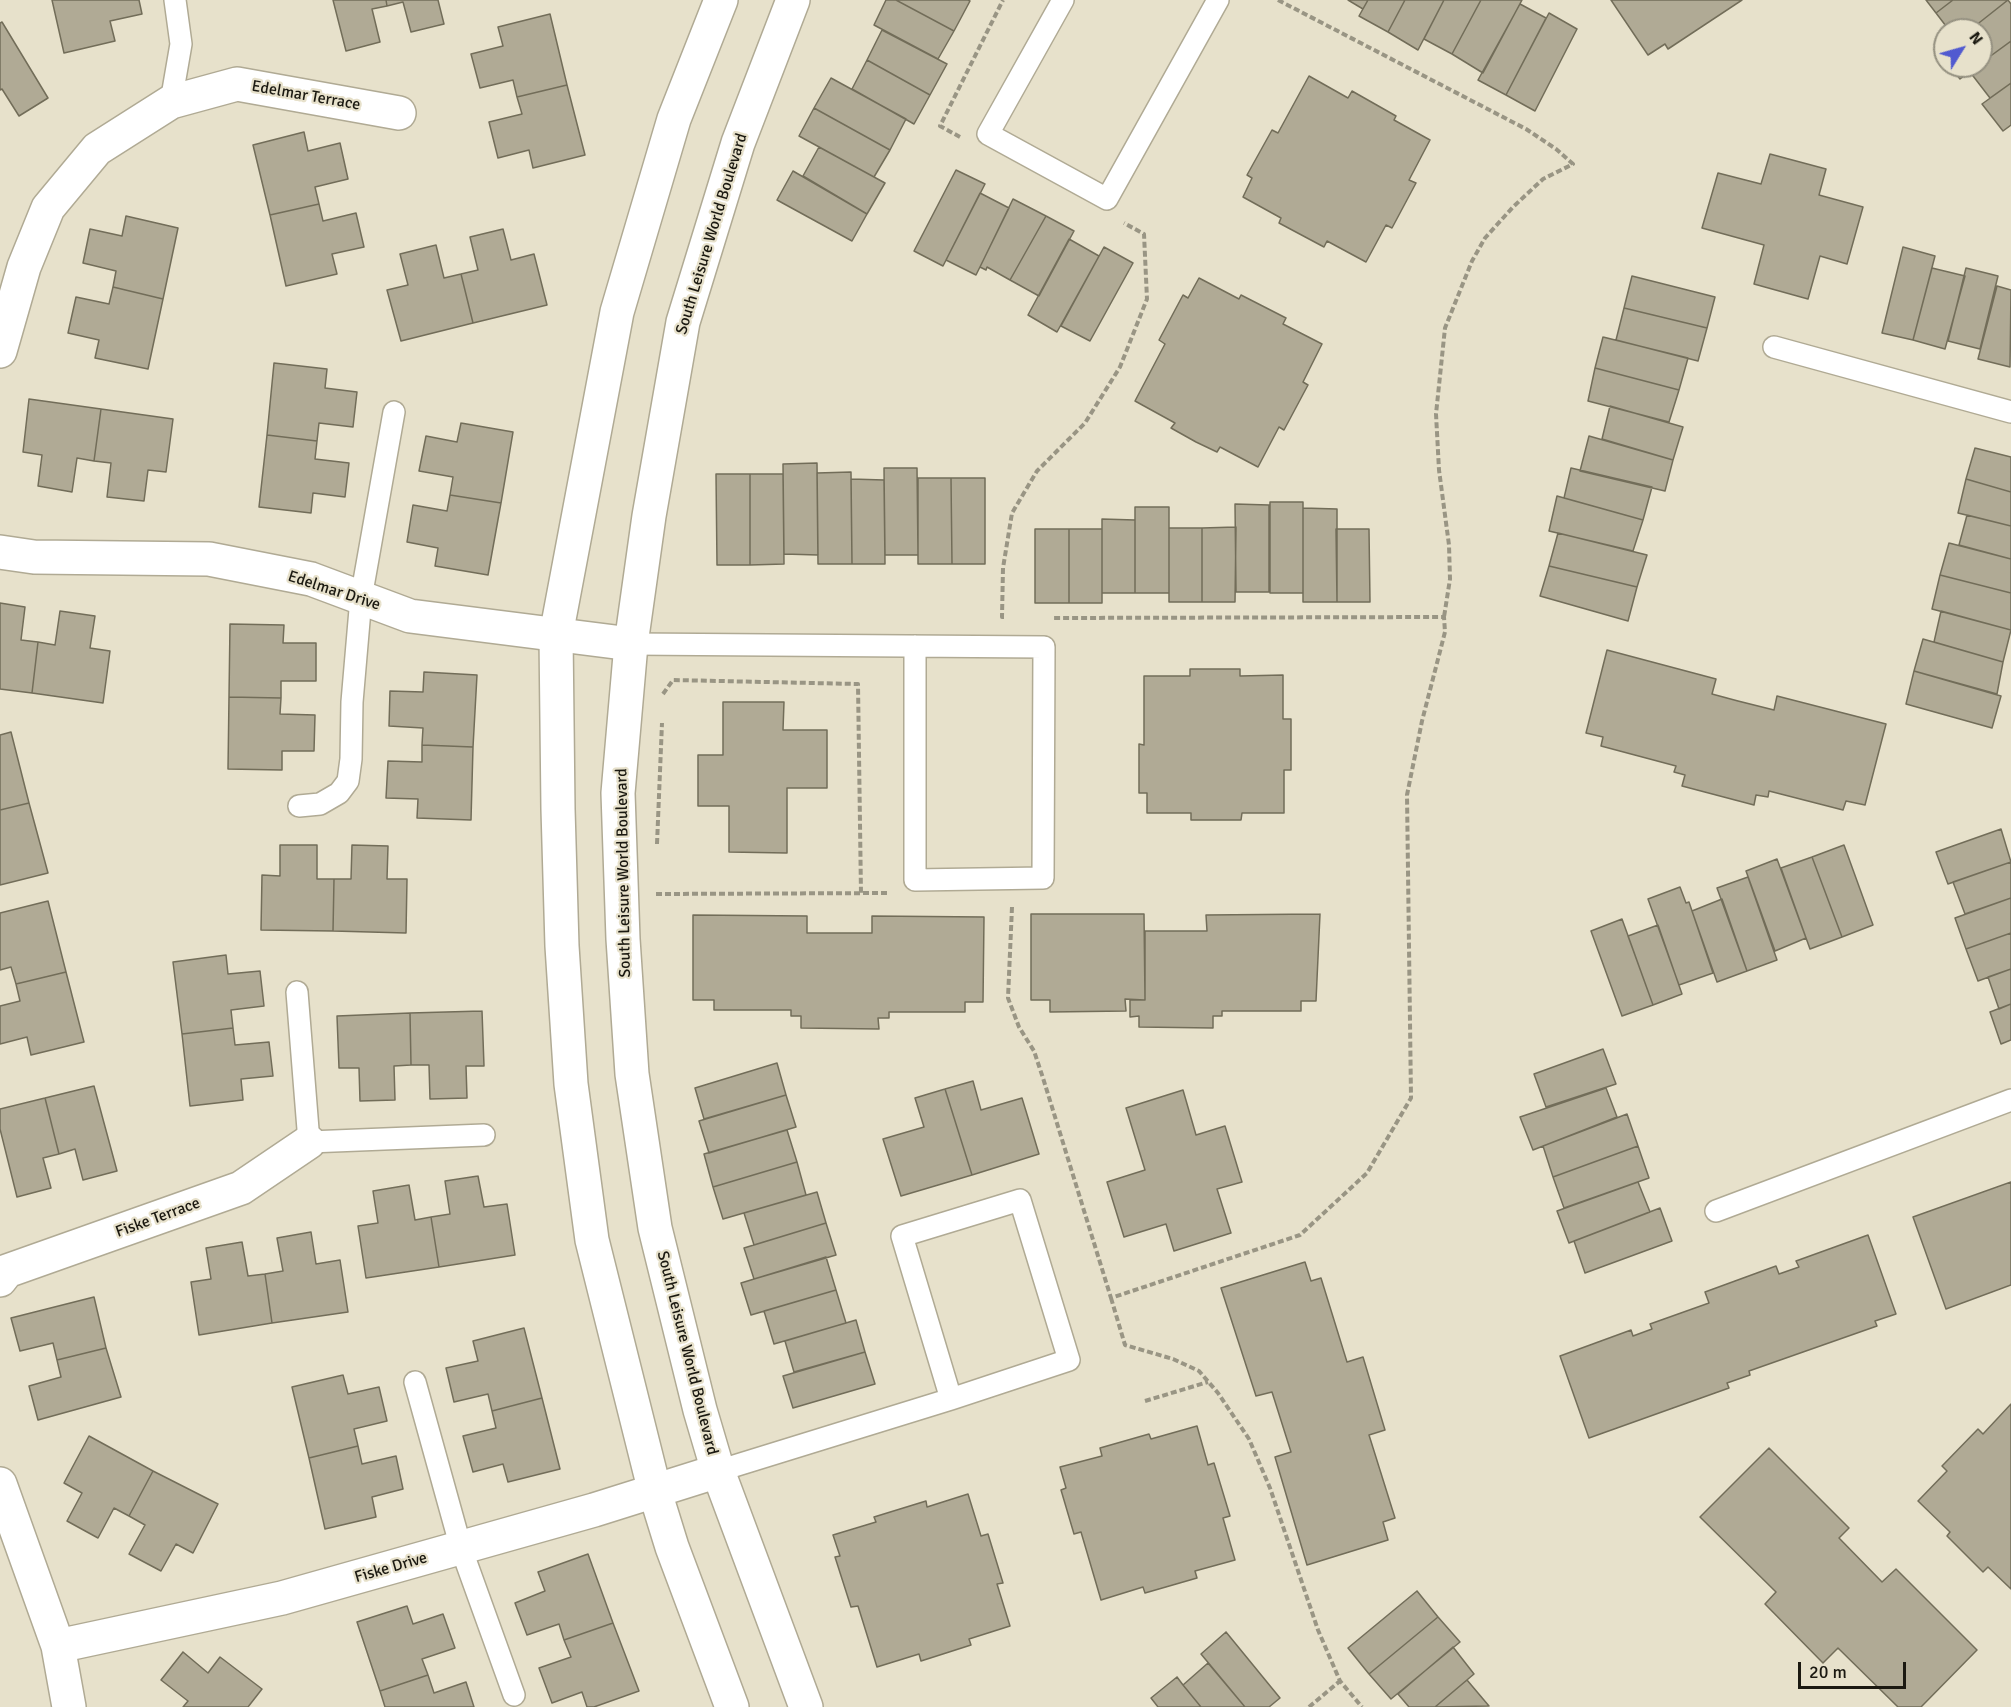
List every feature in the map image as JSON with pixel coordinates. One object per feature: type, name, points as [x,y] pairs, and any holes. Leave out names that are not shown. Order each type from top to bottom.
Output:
[{"type":"street","points":[[721,0],[674,119],[617,312],[556,635],[562,946],[572,1084],[592,1240],[655,1492],[672,1547],[732,1707]]},
{"type":"street","name":"South Leisure World Boulevard","points":[[793,0],[738,143],[683,322],[649,516],[631,644],[618,793],[623,939],[632,1074],[656,1228],[700,1410],[718,1471],[806,1707]]},
{"type":"street","name":"Edelmar Terrace","points":[[0,351],[24,267],[48,208],[97,149],[171,102],[237,84],[399,113]]},
{"type":"street","name":"Edelmar Drive","points":[[0,552],[34,557],[209,559],[311,579],[410,616],[631,644]]},
{"type":"street","name":"Fiske Terrace","points":[[0,1280],[7,1271],[241,1188],[309,1142]]},
{"type":"street","name":"Fiske Drive","points":[[58,1646],[282,1598],[655,1492],[718,1471]]},
{"type":"street","points":[[0,1484],[58,1646],[69,1707]]},
{"type":"lane","points":[[171,102],[181,44],[175,0]]},
{"type":"lane","points":[[1063,0],[988,134],[1107,199],[1218,0]]},
{"type":"lane","points":[[1774,347],[2011,412]]},
{"type":"lane","points":[[299,806],[320,804],[339,793],[348,781],[361,598],[394,412]]},
{"type":"lane","points":[[631,644],[915,646],[1044,647],[1043,878],[915,880],[915,646]]},
{"type":"lane","points":[[297,993],[309,1142],[484,1135]]},
{"type":"lane","points":[[1716,1211],[2011,1100]]},
{"type":"lane","points":[[718,1471],[951,1399],[1069,1360],[1020,1200],[902,1236],[951,1399]]},
{"type":"lane","points":[[415,1382],[461,1548],[514,1695]]},
{"type":"path","points":[[970,142],[940,126],[1003,0]]},
{"type":"path","points":[[1111,1298],[1300,1235],[1367,1173],[1411,1098],[1407,795],[1422,721],[1445,632],[1444,617],[1450,579],[1436,414],[1445,328],[1472,261],[1485,238],[1543,179],[1573,164],[1556,149],[1526,129],[1278,0]]},
{"type":"path","points":[[1014,617],[1002,617],[1003,568],[1012,513],[1037,471],[1085,423],[1120,367],[1147,299],[1144,234],[1124,223]]},
{"type":"path","points":[[1049,618],[1444,617]]},
{"type":"path","points":[[663,694],[673,680],[858,684],[861,894]]},
{"type":"path","points":[[657,848],[662,718]]},
{"type":"path","points":[[656,883],[656,895],[896,893]]},
{"type":"path","points":[[1012,904],[1008,998],[1019,1027],[1034,1051],[1125,1345],[1173,1359],[1199,1371],[1218,1393],[1249,1439],[1261,1463],[1318,1630],[1340,1681],[1362,1707]]},
{"type":"path","points":[[1145,1401],[1208,1382]]},
{"type":"path","points":[[1309,1707],[1340,1681]]},
{"type":"building","points":[[52,0],[139,0],[142,14],[110,21],[115,41],[64,53]]},
{"type":"building","points":[[333,0],[386,0],[387,6],[372,9],[380,42],[346,51]]},
{"type":"building","points":[[386,0],[438,0],[444,24],[411,32],[403,2],[387,6]]},
{"type":"building","points":[[886,0],[896,0],[954,31],[938,59],[874,25]]},
{"type":"building","points":[[896,0],[968,0],[970,1],[954,31]]},
{"type":"building","points":[[1348,0],[1368,0],[1363,9]]},
{"type":"building","points":[[1368,0],[1405,0],[1388,32],[1359,16]]},
{"type":"building","points":[[1405,0],[1444,0],[1418,50],[1388,32]]},
{"type":"building","points":[[1444,0],[1481,0],[1452,54],[1424,39]]},
{"type":"building","points":[[1481,0],[1522,0],[1483,73],[1452,54]]},
{"type":"building","points":[[1611,0],[1742,0],[1668,49],[1665,44],[1648,55]]},
{"type":"building","points":[[1926,0],[1953,0],[1936,13]]},
{"type":"building","points":[[1953,0],[2008,0],[1985,18],[1940,18],[1936,13]]},
{"type":"building","points":[[2008,0],[2011,4],[2011,41],[1993,54],[1993,18],[1985,18]]},
{"type":"building","points":[[1520,4],[1546,18],[1506,95],[1478,80]]},
{"type":"building","points":[[1549,13],[1577,29],[1535,111],[1506,95]]},
{"type":"building","points":[[550,14],[567,85],[517,97],[513,80],[480,88],[471,54],[503,46],[498,27]]},
{"type":"building","points":[[2,22],[48,98],[19,116],[2,89],[0,90],[0,23]]},
{"type":"building","points":[[882,30],[947,64],[930,95],[867,60]]},
{"type":"building","points":[[2011,41],[2011,83],[1990,98],[1975,78],[1993,78],[1993,54]]},
{"type":"building","points":[[867,60],[930,95],[914,124],[852,89]]},
{"type":"building","points":[[1309,76],[1348,98],[1352,91],[1396,116],[1394,120],[1430,140],[1409,180],[1416,183],[1392,228],[1386,225],[1366,262],[1327,241],[1324,247],[1279,223],[1281,218],[1243,197],[1252,178],[1247,175],[1272,130],[1278,133]]},
{"type":"building","points":[[831,78],[906,119],[890,150],[814,108]]},
{"type":"building","points":[[2011,83],[2011,125],[2003,131],[1982,104]]},
{"type":"building","points":[[567,85],[585,155],[533,168],[529,150],[498,158],[489,122],[522,114],[517,97]]},
{"type":"building","points":[[814,108],[890,150],[874,177],[799,136]]},
{"type":"building","points":[[304,132],[308,151],[340,143],[348,179],[315,187],[319,204],[270,215],[253,145]]},
{"type":"building","points":[[819,147],[885,183],[867,214],[803,176]]},
{"type":"building","points":[[1770,154],[1826,169],[1819,195],[1863,207],[1847,264],[1820,256],[1808,299],[1754,284],[1764,245],[1702,228],[1718,173],[1761,184]]},
{"type":"building","points":[[956,170],[985,184],[943,266],[914,251]]},
{"type":"building","points":[[793,171],[867,214],[852,241],[777,200]]},
{"type":"building","points":[[980,193],[1009,208],[976,275],[946,260]]},
{"type":"building","points":[[1013,199],[1046,216],[1010,280],[987,267],[986,270],[980,267]]},
{"type":"building","points":[[319,204],[323,221],[356,213],[364,247],[332,254],[337,274],[286,286],[270,215]]},
{"type":"building","points":[[126,216],[178,228],[163,299],[113,287],[116,271],[83,263],[90,229],[122,236]]},
{"type":"building","points":[[1046,216],[1074,231],[1039,296],[1010,280]]},
{"type":"building","points":[[503,229],[511,260],[534,254],[547,305],[473,323],[461,274],[478,270],[470,237]]},
{"type":"building","points":[[1069,239],[1099,256],[1057,332],[1028,315]]},
{"type":"building","points":[[436,245],[444,278],[461,274],[473,323],[401,341],[387,290],[408,285],[400,254]]},
{"type":"building","points":[[1104,247],[1133,263],[1090,341],[1061,326]]},
{"type":"building","points":[[1903,247],[1935,256],[1913,340],[1882,333]]},
{"type":"building","points":[[1932,268],[1965,276],[1945,349],[1913,340]]},
{"type":"building","points":[[1966,268],[1998,276],[1980,349],[1948,341]]},
{"type":"building","points":[[1632,276],[1715,297],[1707,328],[1624,308]]},
{"type":"building","points":[[1199,278],[1239,299],[1241,295],[1286,318],[1283,324],[1322,344],[1303,382],[1308,385],[1284,430],[1279,427],[1258,467],[1220,447],[1217,452],[1196,442],[1171,428],[1175,423],[1135,401],[1165,344],[1159,340],[1183,295],[1188,298]]},
{"type":"building","points":[[1997,286],[2011,290],[2010,367],[1978,359]]},
{"type":"building","points":[[113,287],[163,299],[148,369],[95,358],[99,340],[68,333],[76,297],[109,304]]},
{"type":"building","points":[[1624,308],[1707,328],[1698,361],[1616,340]]},
{"type":"building","points":[[1603,337],[1688,358],[1679,390],[1595,368]]},
{"type":"building","points":[[274,363],[327,369],[325,388],[357,392],[353,427],[319,423],[317,441],[267,435]]},
{"type":"building","points":[[1595,368],[1679,390],[1669,422],[1588,401]]},
{"type":"building","points":[[29,399],[101,409],[94,461],[77,458],[72,492],[38,486],[42,455],[23,452]]},
{"type":"building","points":[[1610,406],[1683,427],[1673,460],[1602,439]]},
{"type":"building","points":[[101,409],[173,419],[166,472],[148,470],[144,501],[107,497],[111,463],[94,461]]},
{"type":"building","points":[[461,423],[513,432],[501,503],[450,495],[453,477],[419,471],[426,436],[457,442]]},
{"type":"building","points":[[267,435],[317,441],[315,459],[349,463],[345,497],[313,493],[311,513],[259,507]]},
{"type":"building","points":[[1589,436],[1673,460],[1665,491],[1580,471]]},
{"type":"building","points":[[1975,448],[2011,457],[2011,492],[1966,479]]},
{"type":"building","points":[[817,463],[818,555],[784,554],[783,464]]},
{"type":"building","points":[[884,468],[917,468],[918,555],[885,555]]},
{"type":"building","points":[[1571,468],[1652,487],[1643,520],[1564,498]]},
{"type":"building","points":[[851,472],[852,564],[818,564],[817,473]]},
{"type":"building","points":[[716,474],[750,474],[750,565],[717,565]]},
{"type":"building","points":[[750,474],[783,474],[784,564],[750,565]]},
{"type":"building","points":[[918,478],[951,478],[952,564],[918,564]]},
{"type":"building","points":[[951,478],[985,478],[985,564],[952,564]]},
{"type":"building","points":[[851,479],[884,480],[885,564],[852,564]]},
{"type":"building","points":[[1966,479],[2011,492],[2011,526],[1958,513]]},
{"type":"building","points":[[450,495],[501,503],[488,575],[435,566],[438,548],[407,542],[413,505],[447,511]]},
{"type":"building","points":[[1557,496],[1643,520],[1633,551],[1549,531]]},
{"type":"building","points":[[1270,502],[1303,502],[1303,593],[1270,593]]},
{"type":"building","points":[[1235,504],[1269,505],[1269,592],[1236,592]]},
{"type":"building","points":[[1135,507],[1169,507],[1169,593],[1135,593]]},
{"type":"building","points":[[1303,508],[1337,509],[1337,602],[1303,602]]},
{"type":"building","points":[[1967,515],[2011,526],[2011,559],[1959,545]]},
{"type":"building","points":[[1102,519],[1135,520],[1135,593],[1102,593]]},
{"type":"building","points":[[1236,527],[1235,602],[1202,602],[1202,528]]},
{"type":"building","points":[[1169,528],[1202,528],[1202,602],[1169,602]]},
{"type":"building","points":[[1035,529],[1069,529],[1069,603],[1035,603]]},
{"type":"building","points":[[1069,529],[1102,529],[1102,603],[1069,603]]},
{"type":"building","points":[[1336,529],[1369,529],[1370,602],[1337,602]]},
{"type":"building","points":[[1558,533],[1647,555],[1637,587],[1549,566]]},
{"type":"building","points":[[1949,543],[2011,559],[2011,593],[1940,575]]},
{"type":"building","points":[[1549,566],[1637,587],[1628,621],[1540,596]]},
{"type":"building","points":[[1940,575],[2011,593],[2011,630],[1932,609]]},
{"type":"building","points":[[0,603],[25,607],[21,640],[38,642],[32,693],[0,689]]},
{"type":"building","points":[[60,611],[95,616],[90,648],[110,651],[103,703],[32,693],[38,642],[55,645]]},
{"type":"building","points":[[1941,611],[2011,630],[2003,662],[1934,642]]},
{"type":"building","points":[[230,624],[284,625],[283,643],[316,643],[316,681],[281,681],[281,698],[229,697]]},
{"type":"building","points":[[1923,639],[2003,662],[1997,694],[1914,671]]},
{"type":"building","points":[[1607,650],[1716,679],[1712,694],[1738,701],[1774,710],[1777,696],[1886,724],[1865,805],[1846,801],[1843,810],[1769,791],[1768,797],[1756,795],[1754,805],[1682,786],[1685,775],[1674,772],[1676,766],[1601,746],[1603,737],[1586,733]]},
{"type":"building","points":[[1190,669],[1240,669],[1240,676],[1283,675],[1283,719],[1291,719],[1291,770],[1284,770],[1284,813],[1242,813],[1241,820],[1191,820],[1191,813],[1147,813],[1147,793],[1139,793],[1139,744],[1144,745],[1144,676],[1190,676]]},
{"type":"building","points":[[1914,671],[2001,696],[1992,728],[1906,704]]},
{"type":"building","points":[[424,672],[477,675],[473,747],[422,745],[423,728],[389,726],[390,691],[423,692]]},
{"type":"building","points":[[229,697],[281,698],[280,714],[315,715],[314,751],[282,751],[282,770],[228,769]]},
{"type":"building","points":[[723,702],[784,702],[783,730],[827,730],[827,788],[787,788],[787,853],[729,852],[729,806],[698,806],[698,755],[723,755]]},
{"type":"building","points":[[11,732],[29,803],[0,810],[0,735]]},
{"type":"building","points":[[422,745],[473,747],[471,820],[417,818],[418,799],[386,798],[388,761],[422,762]]},
{"type":"building","points":[[29,803],[48,873],[0,885],[0,810]]},
{"type":"building","points":[[2001,829],[2011,862],[1948,884],[1936,852]]},
{"type":"building","points":[[280,845],[317,845],[317,879],[334,879],[333,931],[261,930],[262,875],[280,876]]},
{"type":"building","points":[[352,845],[388,846],[387,879],[407,879],[406,933],[333,931],[334,879],[351,879]]},
{"type":"building","points":[[1844,845],[1873,925],[1842,937],[1812,857]]},
{"type":"building","points":[[1812,857],[1842,937],[1810,949],[1781,868]]},
{"type":"building","points":[[1777,859],[1806,938],[1775,951],[1746,871]]},
{"type":"building","points":[[2011,862],[2011,898],[1965,914],[1953,882]]},
{"type":"building","points":[[1748,877],[1777,960],[1747,971],[1717,888]]},
{"type":"building","points":[[1680,887],[1686,903],[1689,902],[1713,973],[1679,985],[1648,899]]},
{"type":"building","points":[[2011,898],[2011,933],[1966,949],[1955,918]]},
{"type":"building","points":[[1722,899],[1747,971],[1717,982],[1692,911]]},
{"type":"building","points":[[48,901],[66,972],[16,984],[11,967],[0,970],[0,913]]},
{"type":"building","points":[[1031,914],[1144,914],[1145,1000],[1125,999],[1126,1011],[1050,1012],[1050,1000],[1031,1000]]},
{"type":"building","points":[[1320,914],[1316,1001],[1301,1001],[1301,1011],[1222,1011],[1222,1016],[1213,1016],[1213,1028],[1139,1027],[1139,1016],[1130,1017],[1130,1000],[1145,1000],[1145,931],[1207,931],[1206,915]]},
{"type":"building","points":[[693,915],[807,916],[807,933],[872,933],[872,916],[984,917],[983,1002],[965,1002],[965,1012],[889,1012],[889,1018],[878,1018],[879,1029],[801,1028],[801,1016],[791,1016],[791,1010],[714,1010],[714,1000],[693,1000]]},
{"type":"building","points":[[1622,919],[1653,1005],[1622,1016],[1591,931]]},
{"type":"building","points":[[1658,925],[1682,994],[1653,1005],[1628,936]]},
{"type":"building","points":[[2011,933],[2011,969],[1978,981],[1966,949]]},
{"type":"building","points":[[226,955],[228,974],[260,971],[264,1006],[231,1010],[233,1028],[182,1034],[173,962]]},
{"type":"building","points":[[2011,969],[2011,1004],[1999,1009],[1988,977]]},
{"type":"building","points":[[66,972],[84,1042],[31,1055],[27,1037],[0,1044],[0,1006],[20,1001],[16,984]]},
{"type":"building","points":[[2011,1004],[2011,1040],[2001,1044],[1990,1012]]},
{"type":"building","points":[[482,1011],[484,1066],[466,1066],[467,1098],[430,1099],[429,1065],[411,1065],[410,1013]]},
{"type":"building","points":[[410,1013],[411,1065],[394,1066],[395,1100],[360,1101],[359,1068],[339,1068],[337,1016]]},
{"type":"building","points":[[233,1028],[235,1045],[269,1042],[273,1076],[241,1079],[243,1100],[190,1106],[182,1034]]},
{"type":"building","points":[[1603,1049],[1616,1084],[1546,1107],[1534,1074]]},
{"type":"building","points":[[777,1063],[786,1095],[704,1119],[695,1088]]},
{"type":"building","points":[[973,1081],[981,1110],[1022,1098],[1039,1154],[972,1175],[945,1089]]},
{"type":"building","points":[[94,1086],[117,1171],[83,1180],[75,1149],[59,1154],[45,1098]]},
{"type":"building","points":[[1606,1088],[1617,1117],[1533,1150],[1520,1117]]},
{"type":"building","points":[[945,1089],[972,1175],[901,1196],[883,1139],[924,1127],[915,1098]]},
{"type":"building","points":[[1183,1090],[1196,1135],[1225,1126],[1242,1182],[1217,1189],[1231,1233],[1174,1251],[1166,1224],[1124,1237],[1107,1182],[1145,1170],[1126,1108]]},
{"type":"building","points":[[786,1095],[796,1127],[709,1153],[699,1121]]},
{"type":"building","points":[[45,1098],[59,1154],[43,1158],[51,1188],[17,1197],[0,1129],[0,1109]]},
{"type":"building","points":[[1627,1114],[1638,1146],[1553,1177],[1543,1146]]},
{"type":"building","points":[[787,1130],[797,1162],[713,1187],[704,1154]]},
{"type":"building","points":[[1638,1146],[1649,1178],[1564,1208],[1553,1177]]},
{"type":"building","points":[[797,1162],[806,1195],[723,1219],[713,1187]]},
{"type":"building","points":[[478,1176],[484,1207],[507,1204],[515,1255],[439,1267],[431,1217],[450,1214],[445,1181]]},
{"type":"building","points":[[1638,1182],[1650,1212],[1569,1243],[1557,1211]]},
{"type":"building","points":[[2011,1182],[2011,1285],[1946,1309],[1913,1217]]},
{"type":"building","points":[[409,1185],[415,1220],[431,1217],[439,1267],[366,1278],[358,1226],[378,1223],[373,1191]]},
{"type":"building","points":[[817,1192],[826,1223],[754,1245],[744,1213]]},
{"type":"building","points":[[1660,1208],[1672,1241],[1585,1273],[1574,1241]]},
{"type":"building","points":[[826,1223],[836,1255],[754,1279],[744,1248]]},
{"type":"building","points":[[311,1232],[316,1264],[340,1260],[348,1312],[272,1323],[265,1274],[283,1271],[277,1238]]},
{"type":"building","points":[[1868,1235],[1896,1314],[1875,1321],[1877,1326],[1749,1371],[1750,1375],[1727,1383],[1729,1388],[1589,1438],[1560,1356],[1631,1330],[1633,1336],[1652,1329],[1650,1324],[1709,1303],[1705,1292],[1776,1266],[1779,1274],[1799,1267],[1796,1261]]},
{"type":"building","points":[[242,1242],[248,1276],[265,1274],[272,1323],[199,1335],[191,1282],[211,1279],[206,1248]]},
{"type":"building","points":[[826,1257],[836,1290],[751,1315],[741,1283]]},
{"type":"building","points":[[1305,1262],[1311,1281],[1321,1278],[1347,1362],[1363,1357],[1385,1430],[1369,1435],[1395,1518],[1383,1522],[1388,1540],[1307,1565],[1275,1457],[1291,1452],[1272,1392],[1256,1396],[1221,1288]]},
{"type":"building","points":[[836,1290],[846,1323],[774,1344],[764,1311]]},
{"type":"building","points":[[94,1297],[106,1348],[57,1360],[53,1343],[20,1351],[11,1318]]},
{"type":"building","points":[[856,1320],[865,1352],[794,1372],[785,1341]]},
{"type":"building","points":[[524,1328],[542,1398],[492,1411],[488,1394],[454,1402],[446,1368],[478,1361],[473,1341]]},
{"type":"building","points":[[106,1348],[121,1397],[38,1420],[29,1386],[61,1377],[57,1360]]},
{"type":"building","points":[[865,1352],[875,1384],[793,1408],[783,1376]]},
{"type":"building","points":[[343,1375],[348,1394],[379,1387],[387,1421],[354,1429],[358,1446],[309,1458],[292,1387]]},
{"type":"building","points":[[542,1398],[560,1469],[508,1482],[503,1464],[473,1472],[463,1436],[496,1428],[492,1411]]},
{"type":"building","points":[[2011,1404],[2011,1589],[1988,1567],[1983,1572],[1947,1536],[1950,1532],[1918,1501],[1947,1471],[1942,1466],[1978,1429],[1983,1434]]},
{"type":"building","points":[[1197,1426],[1208,1465],[1214,1463],[1230,1516],[1223,1518],[1235,1560],[1195,1571],[1197,1578],[1145,1593],[1143,1587],[1101,1600],[1081,1532],[1074,1534],[1061,1490],[1066,1488],[1060,1467],[1102,1456],[1100,1448],[1149,1434],[1151,1439]]},
{"type":"building","points":[[89,1436],[153,1471],[129,1516],[114,1508],[98,1538],[67,1521],[82,1493],[64,1483]]},
{"type":"building","points":[[358,1446],[362,1464],[396,1456],[403,1489],[372,1497],[376,1517],[325,1529],[309,1458]]},
{"type":"building","points":[[1769,1448],[1849,1528],[1839,1538],[1882,1582],[1896,1569],[1977,1650],[1921,1707],[1898,1707],[1838,1648],[1823,1663],[1765,1604],[1776,1592],[1700,1517]]},
{"type":"building","points":[[153,1471],[218,1504],[193,1553],[176,1544],[161,1571],[129,1554],[145,1525],[129,1516]]},
{"type":"building","points":[[968,1494],[981,1536],[988,1534],[1003,1583],[997,1584],[1010,1626],[969,1639],[971,1645],[921,1661],[919,1654],[877,1667],[858,1606],[851,1607],[835,1557],[840,1556],[833,1535],[876,1522],[874,1517],[926,1501],[927,1507]]},
{"type":"building","points":[[588,1554],[613,1623],[564,1640],[559,1624],[527,1635],[515,1603],[545,1591],[538,1572]]},
{"type":"building","points":[[1417,1591],[1438,1617],[1369,1674],[1348,1648]]},
{"type":"building","points":[[407,1606],[413,1624],[443,1614],[455,1648],[422,1659],[428,1675],[380,1691],[357,1622]]},
{"type":"building","points":[[1438,1617],[1460,1642],[1391,1699],[1369,1674]]},
{"type":"building","points":[[613,1623],[639,1691],[594,1707],[587,1707],[582,1692],[552,1703],[539,1668],[571,1657],[564,1640]]},
{"type":"building","points":[[1226,1632],[1280,1698],[1269,1707],[1245,1707],[1201,1654]]},
{"type":"building","points":[[1453,1647],[1474,1674],[1435,1707],[1409,1707],[1398,1694]]},
{"type":"building","points":[[183,1652],[208,1673],[220,1657],[262,1689],[248,1707],[183,1707],[188,1701],[161,1680]]},
{"type":"building","points":[[1208,1663],[1245,1707],[1201,1707],[1183,1685]]},
{"type":"building","points":[[428,1675],[434,1693],[466,1682],[474,1707],[385,1707],[380,1691]]},
{"type":"building","points":[[1177,1677],[1201,1707],[1158,1707],[1151,1698]]},
{"type":"building","points":[[1467,1680],[1489,1706],[1435,1707]]}]
